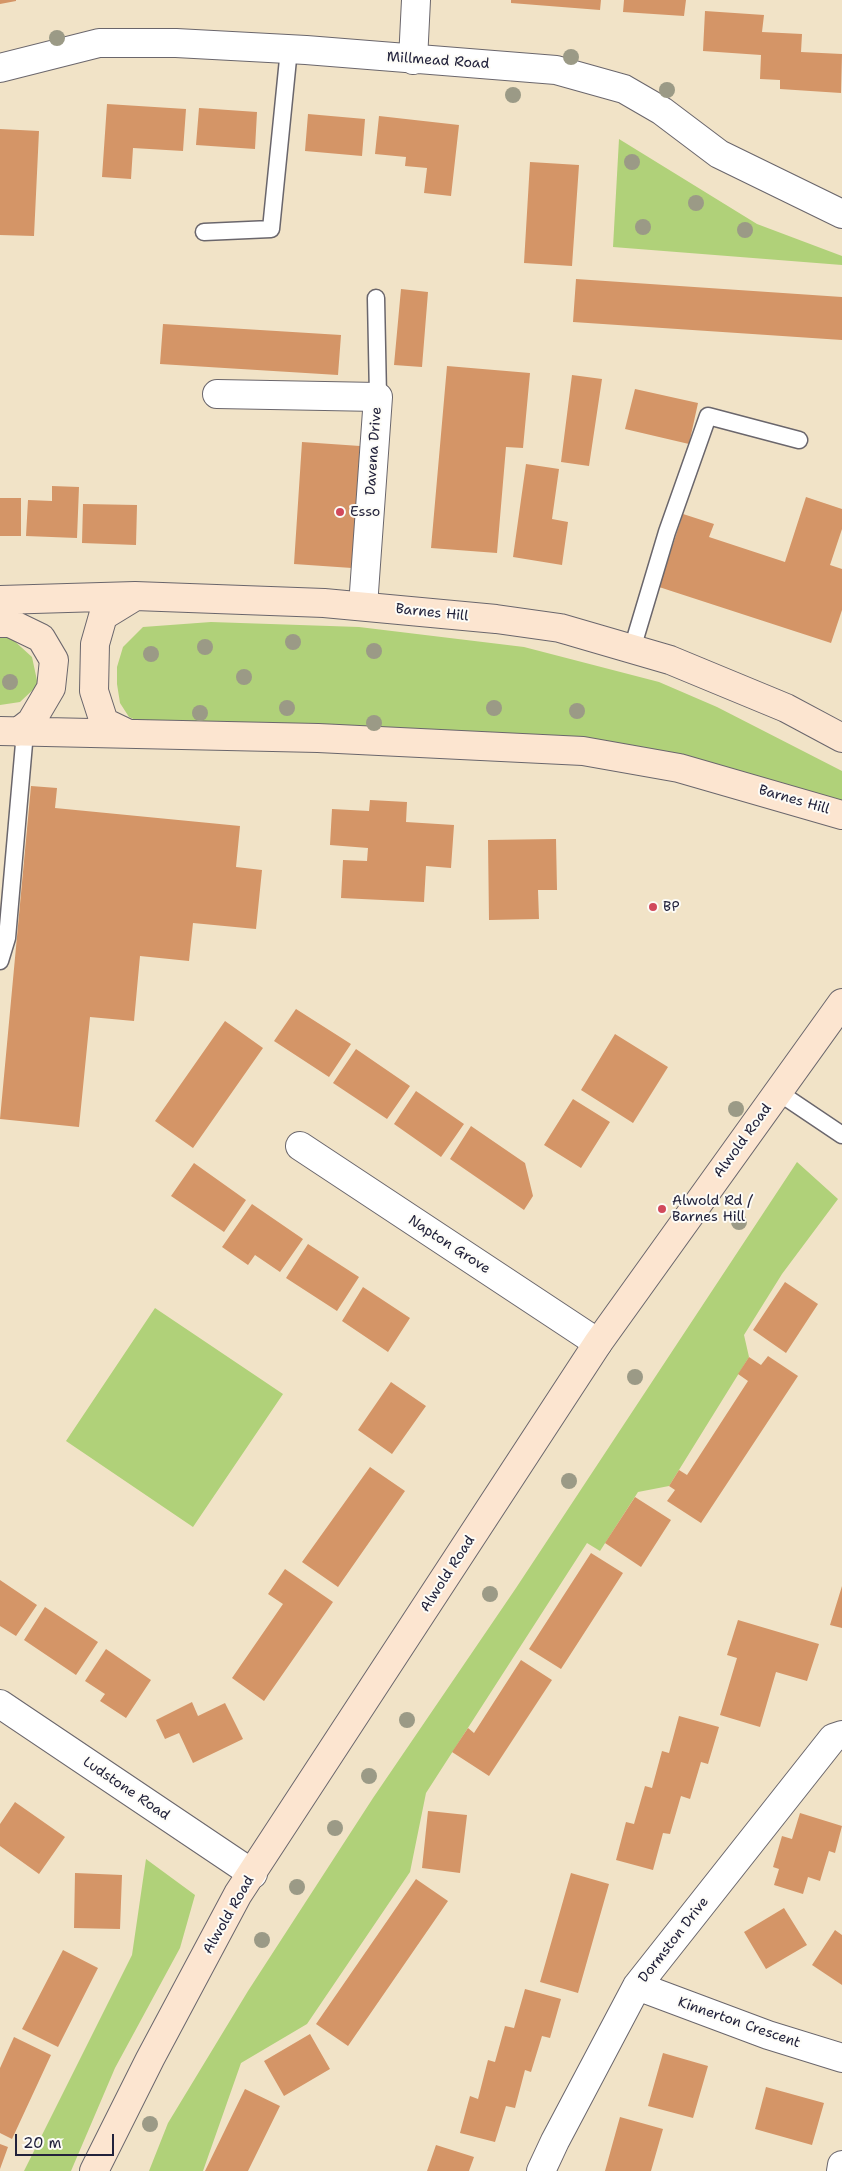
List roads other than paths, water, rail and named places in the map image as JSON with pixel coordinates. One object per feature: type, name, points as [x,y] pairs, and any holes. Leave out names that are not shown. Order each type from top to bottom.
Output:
[{"type":"main road","name":"Barnes Hill","points":[[0,600],[135,596],[363,606],[560,628],[670,660],[786,708],[842,738]]},
{"type":"main road","points":[[129,734],[104,722],[94,692],[95,644],[103,616],[135,596]]},
{"type":"main road","points":[[0,624],[10,623],[41,638],[54,660],[51,688],[30,722],[14,732]]},
{"type":"main road","name":"Barnes Hill","points":[[14,732],[318,738],[583,751],[678,768],[842,815]]},
{"type":"main road","name":"Alwold Road","points":[[94,2171],[150,2059],[238,1894],[253,1874],[598,1343],[842,1003]]},
{"type":"street","points":[[413,60],[416,0]]},
{"type":"street","name":"Millmead Road","points":[[0,68],[99,43],[176,43],[289,49],[556,70],[624,89],[662,111],[718,154],[842,214]]},
{"type":"street","name":"Davena Drive","points":[[217,394],[378,397],[363,606]]},
{"type":"street","name":"Napton Grove","points":[[300,1146],[598,1343]]},
{"type":"street","name":"Ludstone Road","points":[[0,1704],[253,1874]]},
{"type":"street","name":"Dormston Drive","points":[[541,2171],[637,1986],[834,1738],[842,1735]]},
{"type":"street","name":"Kinnerton Crescent","points":[[637,1986],[768,2035],[842,2058]]},
{"type":"street","points":[[840,2171],[842,2165]]},
{"type":"lane","points":[[204,232],[271,230],[289,49]]},
{"type":"lane","points":[[376,298],[378,397]]},
{"type":"lane","points":[[632,649],[667,532],[708,416],[799,440]]},
{"type":"lane","points":[[0,962],[7,938],[14,732]]},
{"type":"lane","points":[[778,1092],[841,1132]]},
{"type":"place","name":"Esso","points":[[340,512]]},
{"type":"place","name":"BP","points":[[653,907]]},
{"type":"place","name":"Alwold Rd / Barnes Hill","points":[[662,1209]]}]
